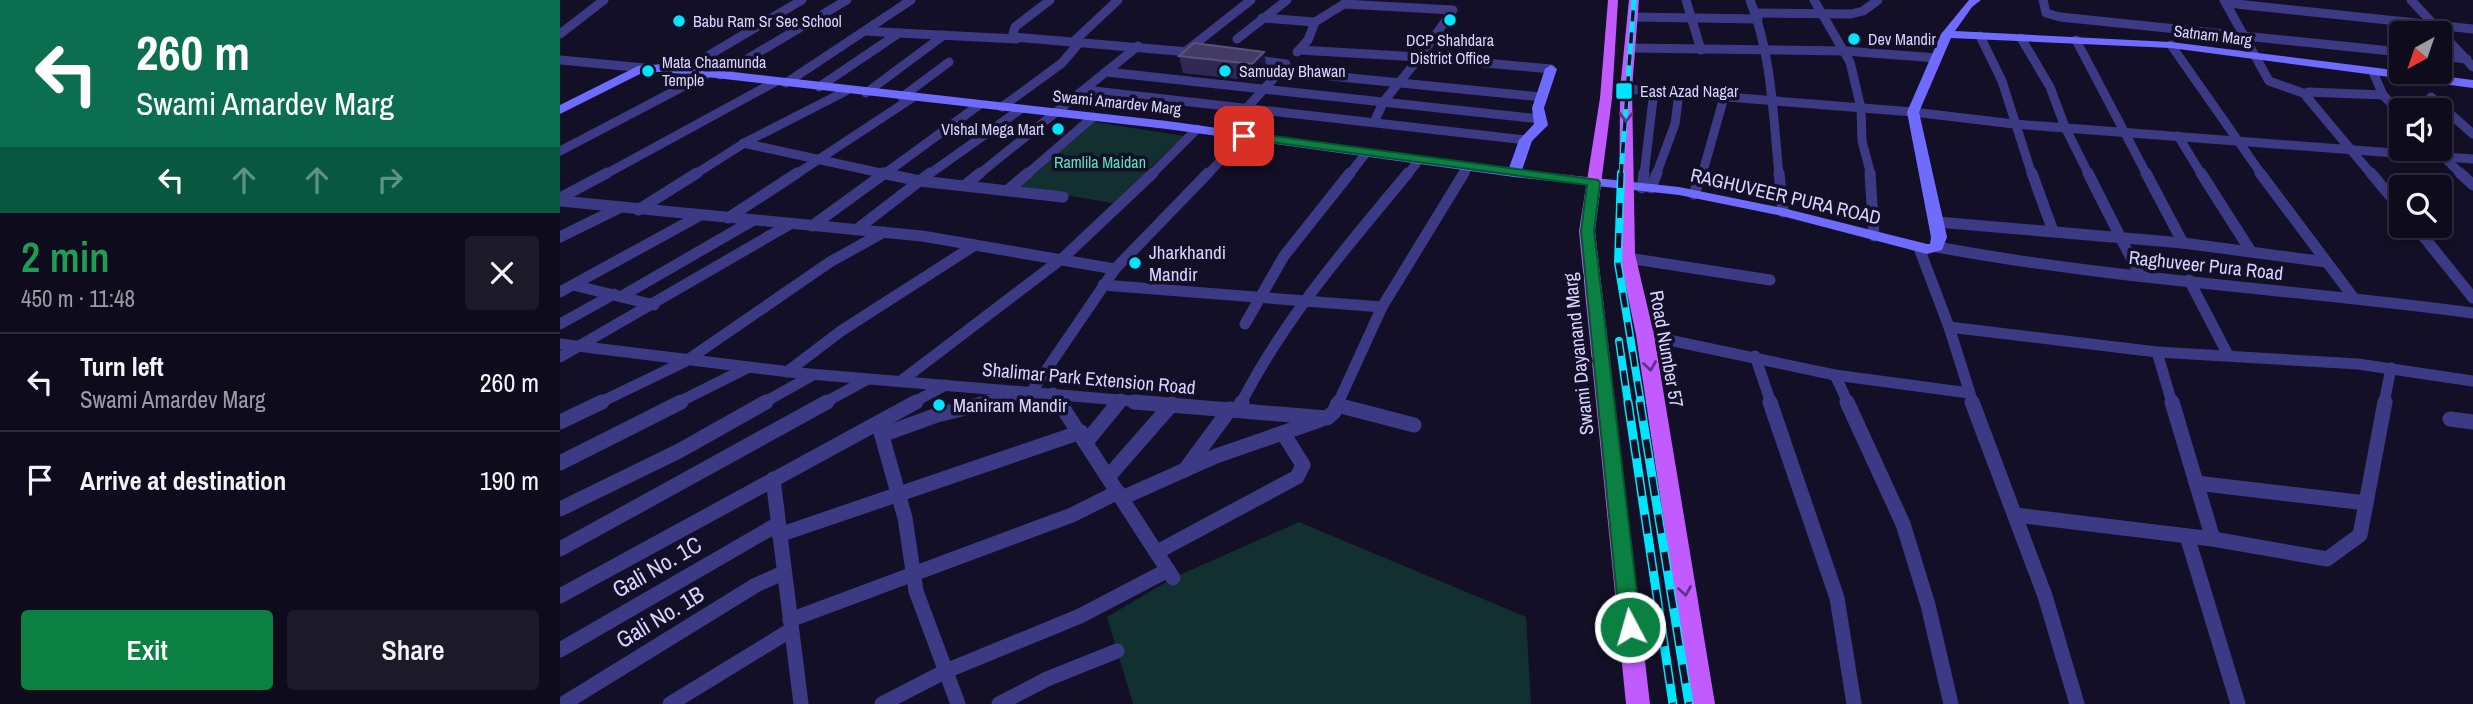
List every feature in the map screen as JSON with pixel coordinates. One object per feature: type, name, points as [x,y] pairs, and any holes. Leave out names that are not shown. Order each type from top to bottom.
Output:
[{"type":"main road","name":"Swami Dayanand Marg","points":[[1613,0],[1606,98],[1587,231],[1638,704]]},
{"type":"main road","name":"Road Number 57","points":[[1633,8],[1626,89],[1639,187],[1628,258],[1645,335],[1703,704]]},
{"type":"street","points":[[560,34],[604,0]]},
{"type":"street","points":[[684,70],[802,0]]},
{"type":"street","points":[[560,151],[715,74],[846,0]]},
{"type":"street","points":[[560,199],[780,82],[911,0]]},
{"type":"street","points":[[1017,39],[1012,37],[1015,27],[1049,0]]},
{"type":"street","points":[[1002,107],[1062,63],[1076,43],[1118,0]]},
{"type":"street","points":[[1186,51],[1251,0]]},
{"type":"street","points":[[1237,39],[1287,0]]},
{"type":"street","points":[[1686,0],[1701,50]]},
{"type":"street","points":[[1750,0],[1765,50],[1773,101],[1771,116],[1783,212]]},
{"type":"street","points":[[1814,0],[1850,62],[1861,108],[1861,141],[1872,180],[1874,236]]},
{"type":"street","points":[[1633,8],[1690,20],[1851,14],[1863,11],[1878,0]]},
{"type":"street","points":[[1937,247],[1937,222],[1913,112],[1947,34],[1968,5],[1976,0]]},
{"type":"street","points":[[2043,0],[2046,13],[2060,18],[2389,51]]},
{"type":"street","points":[[2410,0],[2430,21]]},
{"type":"street","points":[[1262,18],[1315,22],[1347,2],[1453,10],[1420,57],[1384,101],[1374,122]]},
{"type":"street","points":[[2226,2],[2269,81],[2306,94],[2383,95]]},
{"type":"street","points":[[2226,2],[2398,21]]},
{"type":"street","points":[[1224,133],[1308,40],[1315,22]]},
{"type":"street","points":[[2452,27],[2473,29]]},
{"type":"street","points":[[865,31],[1138,46],[1216,55]]},
{"type":"street","points":[[819,87],[899,33]]},
{"type":"street","name":"Satnam Marg","points":[[1947,34],[2171,45],[2473,85]]},
{"type":"street","points":[[866,93],[944,35]]},
{"type":"street","points":[[1980,36],[2002,81],[2014,124],[2053,231]]},
{"type":"street","points":[[2021,38],[2050,87],[2065,127],[2140,276]]},
{"type":"street","points":[[2076,40],[2183,243]]},
{"type":"street","points":[[2452,42],[2469,59],[2473,67]]},
{"type":"street","points":[[2171,45],[2236,140],[2353,297]]},
{"type":"street","points":[[965,185],[1138,46]]},
{"type":"street","points":[[1630,48],[1845,51],[1937,58]]},
{"type":"street","points":[[1298,50],[1420,57],[1551,69],[1538,108],[1541,125],[1526,140],[1514,173]]},
{"type":"street","points":[[1237,57],[1283,67],[1400,83],[1542,97]]},
{"type":"street","name":"Swami Amardev Marg","points":[[560,60],[644,69],[684,70],[846,91],[1197,129],[1468,167],[1639,187]]},
{"type":"street","points":[[728,218],[907,97],[949,62]]},
{"type":"street","points":[[560,110],[644,69]]},
{"type":"street","points":[[1107,72],[1540,119]]},
{"type":"street","points":[[2374,72],[2383,95],[2389,101]]},
{"type":"street","points":[[1626,89],[1913,112],[2014,124],[2389,152]]},
{"type":"street","points":[[1085,90],[1526,140]]},
{"type":"street","points":[[638,210],[743,143],[846,91]]},
{"type":"street","points":[[1639,187],[1654,91]]},
{"type":"street","points":[[1639,187],[1675,124],[1679,93]]},
{"type":"street","points":[[2306,94],[2389,194]]},
{"type":"street","points":[[1694,194],[1709,156],[1724,97]]},
{"type":"street","points":[[2431,97],[2473,134]]},
{"type":"street","points":[[812,226],[979,105]]},
{"type":"street","points":[[856,230],[1021,109]]},
{"type":"street","points":[[1007,190],[1093,117]]},
{"type":"street","points":[[901,381],[1060,259],[1116,210],[1197,129]]},
{"type":"street","points":[[2178,135],[2250,250]]},
{"type":"street","points":[[880,428],[1032,391],[1115,269],[1244,136]]},
{"type":"street","points":[[743,143],[920,181],[1063,197]]},
{"type":"street","points":[[1245,324],[1255,299],[1366,153]]},
{"type":"street","points":[[2452,158],[2473,159]]},
{"type":"street","points":[[1184,470],[1234,409],[1302,302],[1419,160]]},
{"type":"street","points":[[2448,161],[2473,185]]},
{"type":"street","points":[[670,704],[791,625],[913,572],[1327,418],[1337,405],[1382,307],[1468,167]]},
{"type":"street","name":"RAGHUVEER PURA ROAD","points":[[1639,187],[1694,194],[1783,212],[1919,248],[1937,247]]},
{"type":"street","points":[[560,199],[638,210],[884,232],[1115,269]]},
{"type":"street","points":[[560,237],[621,208]]},
{"type":"street","points":[[560,292],[699,216]]},
{"type":"street","points":[[560,324],[618,295],[752,220]]},
{"type":"street","points":[[1937,222],[2183,243],[2326,262]]},
{"type":"street","points":[[560,357],[791,224]]},
{"type":"street","points":[[560,422],[686,361],[830,262],[884,232]]},
{"type":"street","points":[[2425,238],[2473,298]]},
{"type":"street","points":[[788,372],[871,310],[975,245]]},
{"type":"street","name":"Raghuveer Pura Road","points":[[1937,247],[2023,263],[2353,297],[2473,313]]},
{"type":"street","points":[[1919,248],[1949,327],[1969,393],[2045,596],[2077,704]]},
{"type":"street","points":[[1628,258],[1770,280]]},
{"type":"street","points":[[2189,281],[2228,355]]},
{"type":"street","points":[[573,285],[654,305]]},
{"type":"street","points":[[1104,285],[1382,307]]},
{"type":"street","points":[[1949,327],[2157,352],[2358,364],[2473,381]]},
{"type":"street","points":[[1645,335],[1835,374],[1969,393]]},
{"type":"street","name":"Shalimar Park Extension Road","points":[[560,344],[813,375],[1032,391],[1327,418]]},
{"type":"street","points":[[2157,352],[2213,540]]},
{"type":"street","points":[[1755,356],[1837,598],[1854,704]]},
{"type":"street","points":[[560,463],[747,368]]},
{"type":"street","points":[[2016,515],[2187,536],[2327,559],[2360,535],[2391,369]]},
{"type":"street","points":[[1835,374],[1903,524],[1928,605],[1951,704]]},
{"type":"street","points":[[560,509],[678,451],[813,375]]},
{"type":"street","points":[[560,549],[868,379]]},
{"type":"street","points":[[560,596],[773,479],[880,428],[947,385]]},
{"type":"street","points":[[882,704],[946,671],[1080,616],[1170,574],[1084,437],[1053,393]]},
{"type":"street","points":[[1084,437],[1121,400]]},
{"type":"street","points":[[1108,477],[1172,404]]},
{"type":"street","points":[[1337,405],[1414,425]]},
{"type":"street","points":[[2450,419],[2473,422]]},
{"type":"street","points":[[880,428],[905,518],[916,591],[958,704]]},
{"type":"street","points":[[1157,552],[1297,477],[1303,465],[1283,433]]},
{"type":"street","name":"Gali No. 1C","points":[[560,650],[778,529],[1084,437]]},
{"type":"street","points":[[773,479],[801,704]]},
{"type":"street","points":[[2196,483],[2366,503]]},
{"type":"street","points":[[2187,536],[2238,704]]},
{"type":"street","name":"Gali No. 1B","points":[[563,704],[756,584],[783,573]]},
{"type":"street","points":[[999,704],[1047,679],[1117,651]]},
{"type":"green space","name":"Ramlila Maidan","points":[[1088,121],[1184,136],[1113,203],[1016,187]]},
{"type":"green space","points":[[1299,522],[1526,617],[1531,704],[1133,704],[1107,617],[1173,578]]},
{"type":"building","points":[[1194,43],[1264,52],[1252,64],[1179,56]]},
{"type":"railway","points":[[1621,175],[1634,0]]},
{"type":"railway","points":[[1621,173],[1618,263],[1641,403]]},
{"type":"railway","points":[[1619,341],[1628,403]]},
{"type":"railway","points":[[1628,402],[1673,704]]},
{"type":"railway","points":[[1640,402],[1689,704]]},
{"type":"place","name":"DCP Shahdara District Office","points":[[1450,20]]},
{"type":"place","name":"Babu Ram Sr Sec School","points":[[679,21]]},
{"type":"place","name":"Dev Mandir","points":[[1854,39]]},
{"type":"place","name":"Mata Chaamunda Temple","points":[[648,71]]},
{"type":"place","name":"Samuday Bhawan","points":[[1225,71]]},
{"type":"place","name":"East Azad Nagar","points":[[1624,91]]},
{"type":"place","name":"VIshal Mega Mart","points":[[1058,129]]},
{"type":"place","name":"Jharkhandi Mandir","points":[[1135,263]]},
{"type":"place","name":"Maniram Mandir","points":[[939,405]]},
{"type":"route","points":[[1244,136],[1594,183],[1587,231],[1630,627]]}]
